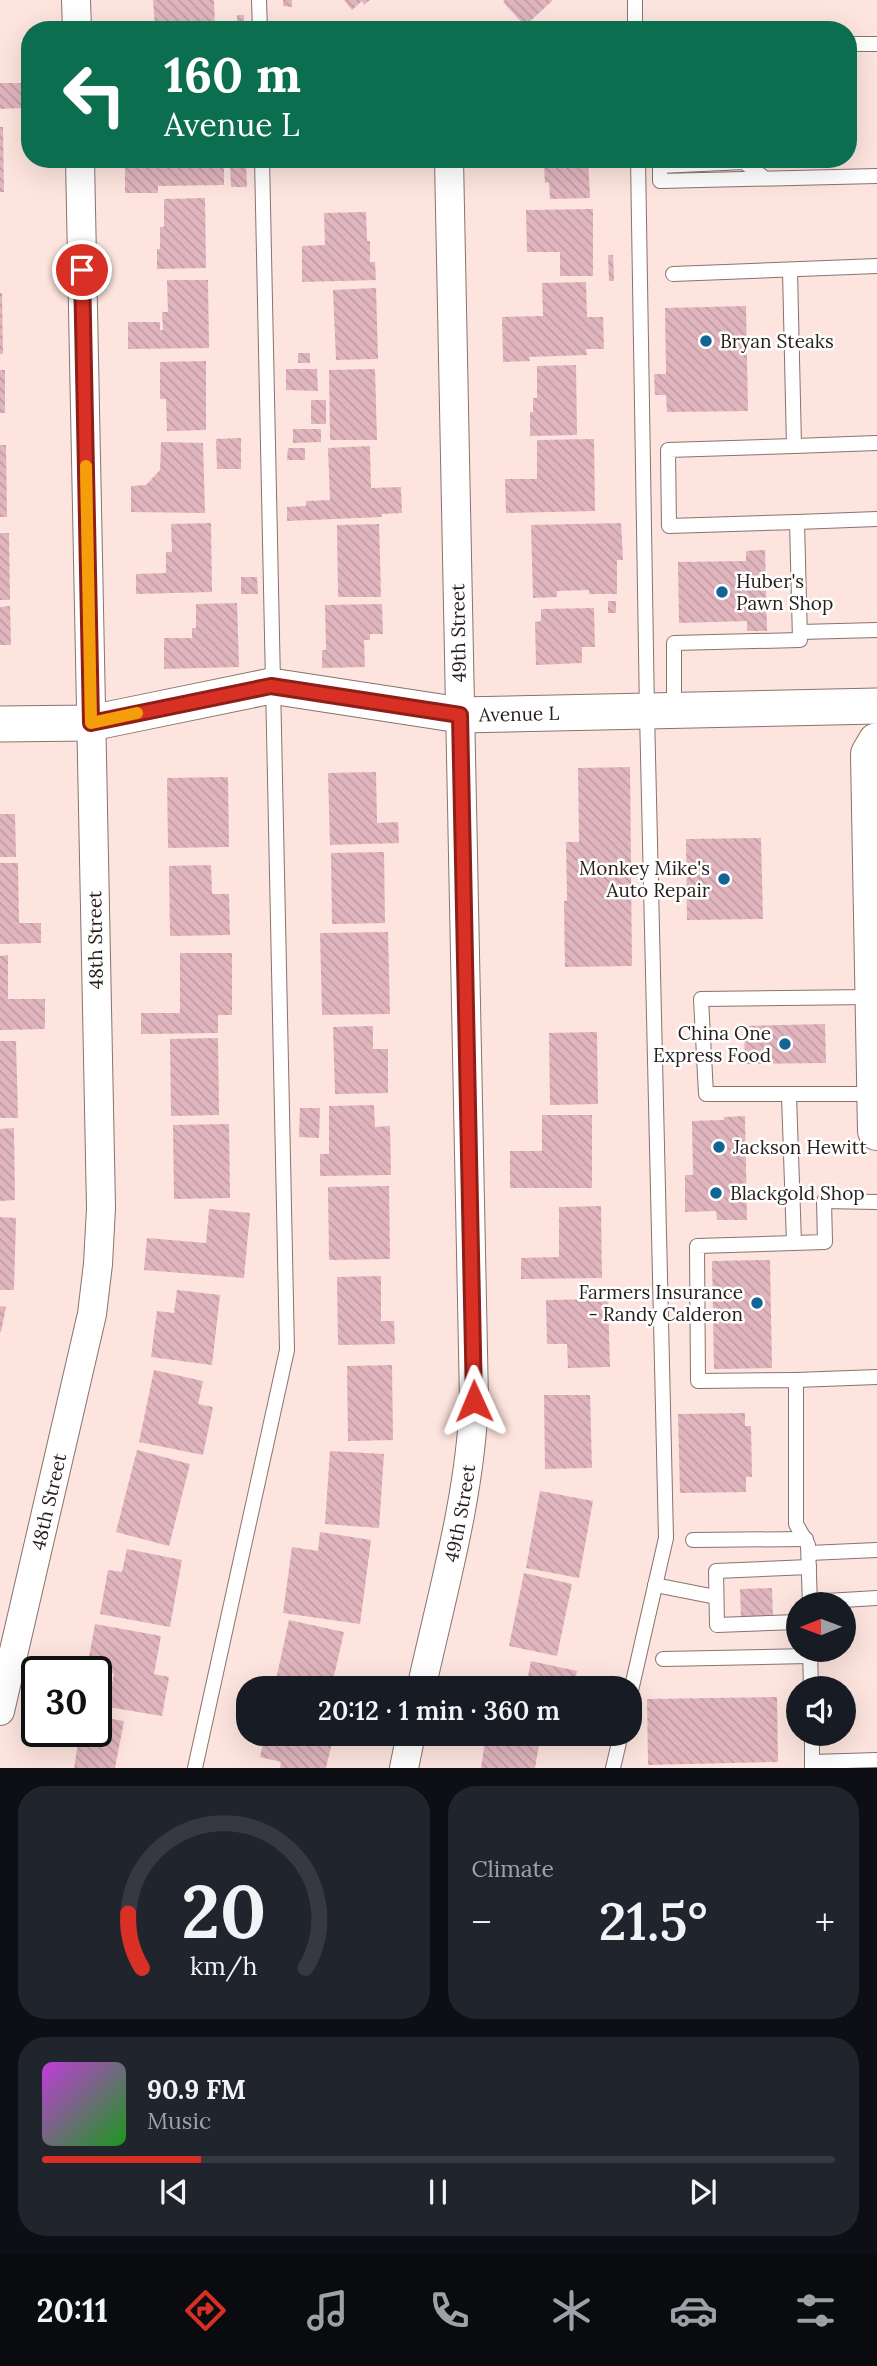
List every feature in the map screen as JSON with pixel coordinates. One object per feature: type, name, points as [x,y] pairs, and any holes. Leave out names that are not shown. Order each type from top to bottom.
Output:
[{"type":"main road","points":[[877,742],[870,754],[877,1131]]},
{"type":"street","points":[[76,0],[77,21]]},
{"type":"street","name":"48th Street","points":[[0,1711],[92,1314],[101,1208],[80,168]]},
{"type":"street","name":"49th Street","points":[[424,1676],[463,1503],[470,1464],[474,1412],[449,168]]},
{"type":"street","name":"Avenue L","points":[[0,724],[91,723],[271,686],[460,715],[877,706]]},
{"type":"street","points":[[404,1768],[409,1746]]},
{"type":"lane","points":[[259,0],[260,21]]},
{"type":"lane","points":[[635,0],[635,21]]},
{"type":"lane","points":[[857,44],[877,44]]},
{"type":"lane","points":[[195,1768],[287,1350],[262,168]]},
{"type":"lane","points":[[634,1676],[666,1538],[661,712],[638,168]]},
{"type":"lane","points":[[660,168],[660,181],[877,176]]},
{"type":"lane","points":[[673,274],[877,266]]},
{"type":"lane","points":[[790,270],[794,446]]},
{"type":"lane","points":[[877,443],[668,450],[669,526],[877,519]]},
{"type":"lane","points":[[661,712],[674,643],[800,640],[797,522]]},
{"type":"lane","points":[[800,632],[877,630]]},
{"type":"lane","points":[[874,997],[701,999],[706,1094],[876,1094]]},
{"type":"lane","points":[[789,1095],[794,1242]]},
{"type":"lane","points":[[877,1202],[824,1201],[825,1242],[698,1246],[698,1381],[877,1377]]},
{"type":"lane","points":[[796,1380],[796,1524],[808,1553],[809,1592]]},
{"type":"lane","points":[[693,1540],[808,1553]]},
{"type":"lane","points":[[786,1622],[718,1625],[716,1571],[808,1553],[877,1550]]},
{"type":"lane","points":[[655,1585],[716,1597]]},
{"type":"lane","points":[[856,1600],[877,1598]]},
{"type":"lane","points":[[663,1658],[786,1654]]},
{"type":"lane","points":[[613,1768],[618,1746]]},
{"type":"lane","points":[[812,1746],[812,1765],[877,1759]]},
{"type":"building","points":[[153,0],[214,0],[215,21],[155,21]]},
{"type":"building","points":[[283,0],[292,0],[292,7],[283,6]]},
{"type":"building","points":[[344,0],[370,0],[364,5],[362,1],[352,10]]},
{"type":"building","points":[[553,0],[530,21],[520,21],[503,2]]},
{"type":"building","points":[[237,15],[244,15],[244,21],[237,21]]},
{"type":"building","points":[[0,83],[21,83],[21,108],[0,109]]},
{"type":"building","points":[[0,127],[3,127],[4,192],[0,192]]},
{"type":"building","points":[[125,168],[224,168],[224,185],[158,186],[158,193],[125,193]]},
{"type":"building","points":[[230,168],[246,168],[247,187],[231,187]]},
{"type":"building","points":[[544,168],[588,168],[590,198],[550,199],[549,182],[545,183]]},
{"type":"building","points":[[205,198],[206,268],[157,269],[160,227],[164,227],[164,199]]},
{"type":"building","points":[[593,209],[593,276],[560,276],[560,252],[527,252],[526,210]]},
{"type":"building","points":[[366,212],[370,262],[375,262],[376,280],[302,282],[302,246],[325,245],[324,213]]},
{"type":"building","points":[[608,255],[613,255],[614,281],[609,281]]},
{"type":"building","points":[[167,280],[208,280],[209,348],[128,349],[128,322],[160,322],[160,330],[163,330],[162,312],[168,312]]},
{"type":"building","points":[[586,282],[587,317],[603,317],[604,349],[586,349],[587,355],[529,357],[530,361],[503,362],[502,317],[543,316],[542,283]]},
{"type":"building","points":[[376,288],[378,359],[336,360],[333,290]]},
{"type":"building","points":[[2,293],[3,354],[0,354]]},
{"type":"building","name":"Bryan Steaks","points":[[746,306],[748,411],[667,412],[666,395],[655,395],[654,374],[666,374],[665,308]]},
{"type":"building","points":[[298,353],[310,353],[310,363],[298,363]]},
{"type":"building","points":[[206,361],[206,430],[167,431],[166,399],[160,399],[160,362]]},
{"type":"building","points":[[576,365],[577,435],[530,436],[530,412],[533,412],[533,398],[537,398],[537,366]]},
{"type":"building","points":[[286,369],[317,369],[318,391],[286,390]]},
{"type":"building","points":[[375,369],[377,440],[330,440],[329,370]]},
{"type":"building","points":[[0,370],[5,370],[5,413],[0,413]]},
{"type":"building","points":[[311,400],[326,400],[326,424],[311,424]]},
{"type":"building","points":[[293,429],[321,429],[321,442],[293,443]]},
{"type":"building","points":[[241,438],[241,469],[217,469],[216,439]]},
{"type":"building","points":[[594,439],[595,511],[506,513],[505,479],[537,479],[537,440]]},
{"type":"building","points":[[161,442],[203,443],[205,513],[131,512],[131,486],[146,485],[160,470]]},
{"type":"building","points":[[0,445],[6,445],[7,517],[0,517]]},
{"type":"building","points":[[370,446],[371,488],[401,487],[402,513],[382,514],[382,517],[287,521],[287,507],[306,506],[306,501],[330,500],[328,448]]},
{"type":"building","points":[[288,448],[305,448],[305,460],[287,460]]},
{"type":"building","points":[[211,523],[212,592],[136,594],[136,574],[166,573],[166,552],[172,552],[171,524]]},
{"type":"building","points":[[621,523],[623,560],[617,560],[617,594],[589,594],[589,590],[557,591],[557,597],[533,598],[531,525]]},
{"type":"building","points":[[379,524],[381,597],[338,597],[337,525]]},
{"type":"building","points":[[0,533],[9,533],[10,600],[0,600]]},
{"type":"building","name":"Huber's Pawn Shop","points":[[765,550],[767,631],[747,631],[747,621],[679,623],[678,562],[746,561],[746,551]]},
{"type":"building","points":[[241,577],[257,577],[258,594],[241,594]]},
{"type":"building","points":[[608,601],[616,601],[616,613],[608,613]]},
{"type":"building","points":[[237,603],[239,667],[164,669],[164,638],[192,638],[192,628],[196,628],[196,604]]},
{"type":"building","points":[[382,604],[383,634],[370,634],[370,640],[364,640],[365,667],[322,668],[322,650],[326,650],[325,605]]},
{"type":"building","points":[[10,606],[11,645],[0,645],[0,607]]},
{"type":"building","points":[[594,608],[595,647],[582,647],[582,663],[536,665],[535,622],[541,621],[541,609]]},
{"type":"building","points":[[630,767],[632,966],[565,967],[566,842],[579,842],[578,768]]},
{"type":"building","points":[[376,772],[377,823],[398,822],[399,843],[330,845],[328,773]]},
{"type":"building","points":[[228,777],[229,847],[168,848],[167,778]]},
{"type":"building","points":[[0,814],[15,814],[16,857],[0,857]]},
{"type":"building","name":"Monkey Mike's Auto Repair","points":[[761,838],[763,919],[687,920],[686,839]]},
{"type":"building","points":[[384,852],[385,923],[332,924],[331,853]]},
{"type":"building","points":[[0,863],[18,863],[19,923],[41,923],[41,943],[0,944]]},
{"type":"building","points":[[211,865],[212,894],[229,894],[230,935],[170,936],[169,866]]},
{"type":"building","points":[[388,932],[390,1014],[322,1015],[320,933]]},
{"type":"building","points":[[180,953],[232,953],[232,1015],[218,1015],[218,1033],[141,1034],[141,1013],[180,1013]]},
{"type":"building","points":[[8,955],[8,999],[45,999],[45,1029],[0,1030],[0,956]]},
{"type":"building","name":"China One Express Food","points":[[825,1024],[826,1063],[745,1064],[744,1026]]},
{"type":"building","points":[[373,1026],[373,1049],[388,1049],[388,1093],[335,1094],[333,1027]]},
{"type":"building","points":[[597,1032],[598,1104],[550,1105],[549,1033]]},
{"type":"building","points":[[218,1038],[219,1115],[171,1116],[170,1039]]},
{"type":"building","points":[[0,1041],[16,1041],[18,1118],[0,1118]]},
{"type":"building","points":[[374,1105],[375,1127],[390,1126],[391,1175],[320,1176],[320,1154],[329,1154],[329,1106]]},
{"type":"building","points":[[300,1108],[320,1108],[319,1138],[299,1137]]},
{"type":"building","points":[[542,1115],[592,1115],[592,1188],[510,1188],[510,1151],[542,1151]]},
{"type":"building","points":[[745,1116],[747,1220],[717,1220],[716,1211],[685,1212],[685,1175],[693,1175],[692,1121]]},
{"type":"building","points":[[229,1124],[230,1198],[174,1199],[173,1125]]},
{"type":"building","points":[[14,1128],[15,1200],[0,1201],[0,1129]]},
{"type":"building","points":[[389,1186],[390,1259],[329,1260],[328,1187]]},
{"type":"building","points":[[601,1206],[602,1278],[521,1279],[521,1258],[559,1257],[559,1207]]},
{"type":"building","points":[[209,1209],[250,1213],[244,1278],[144,1270],[147,1238],[206,1243]]},
{"type":"building","points":[[0,1217],[16,1218],[14,1290],[0,1290]]},
{"type":"building","points":[[770,1260],[772,1368],[714,1369],[712,1261]]},
{"type":"building","points":[[381,1276],[381,1321],[394,1321],[395,1344],[338,1345],[337,1277]]},
{"type":"building","points":[[177,1290],[220,1295],[212,1365],[151,1357],[157,1311],[174,1313]]},
{"type":"building","points":[[608,1299],[610,1367],[568,1368],[567,1344],[547,1344],[546,1300]]},
{"type":"building","points":[[0,1306],[6,1307],[1,1332],[0,1332]]},
{"type":"building","points":[[392,1365],[393,1440],[348,1441],[347,1366]]},
{"type":"building","points":[[154,1370],[203,1381],[198,1404],[213,1407],[203,1455],[139,1442]]},
{"type":"building","points":[[544,1395],[590,1395],[592,1468],[545,1469]]},
{"type":"building","points":[[745,1413],[745,1426],[751,1426],[752,1477],[746,1477],[746,1492],[680,1493],[678,1414]]},
{"type":"building","points":[[137,1450],[190,1464],[169,1546],[116,1532]]},
{"type":"building","points":[[330,1451],[384,1454],[379,1528],[325,1524]]},
{"type":"building","points":[[540,1491],[593,1501],[579,1578],[526,1568]]},
{"type":"building","points":[[320,1532],[371,1540],[360,1624],[283,1613],[292,1547],[318,1551]]},
{"type":"building","points":[[127,1549],[182,1560],[170,1627],[100,1614],[108,1570],[122,1572]]},
{"type":"building","points":[[524,1573],[572,1584],[557,1656],[509,1646]]},
{"type":"building","points":[[772,1588],[773,1619],[741,1620],[740,1589]]},
{"type":"building","points":[[289,1620],[344,1632],[334,1676],[277,1676]]},
{"type":"building","points":[[95,1624],[161,1636],[154,1674],[169,1677],[162,1716],[112,1708],[112,1656],[89,1656]]},
{"type":"building","points":[[531,1661],[577,1671],[576,1676],[528,1676]]},
{"type":"building","points":[[777,1697],[778,1762],[648,1765],[647,1699]]},
{"type":"building","points":[[112,1719],[124,1721],[115,1768],[74,1768],[77,1747],[112,1747]]},
{"type":"building","points":[[262,1746],[331,1746],[326,1768],[280,1768],[281,1762],[260,1757]]},
{"type":"building","points":[[484,1746],[539,1746],[535,1768],[481,1768]]},
{"type":"slow traffic","points":[[86,466],[91,723],[137,713]]},
{"type":"place","name":"Bryan Steaks","points":[[706,341]]},
{"type":"place","name":"Huber's Pawn Shop","points":[[722,592]]},
{"type":"place","name":"Monkey Mike's Auto Repair","points":[[724,879]]},
{"type":"place","name":"China One Express Food","points":[[785,1044]]},
{"type":"place","name":"Jackson Hewitt","points":[[719,1147]]},
{"type":"place","name":"Blackgold Shop","points":[[716,1193]]},
{"type":"place","name":"Farmers Insurance - Randy Calderon","points":[[757,1303]]},
{"type":"route","points":[[82,270],[91,723],[271,686],[460,715],[474,1401]]}]
